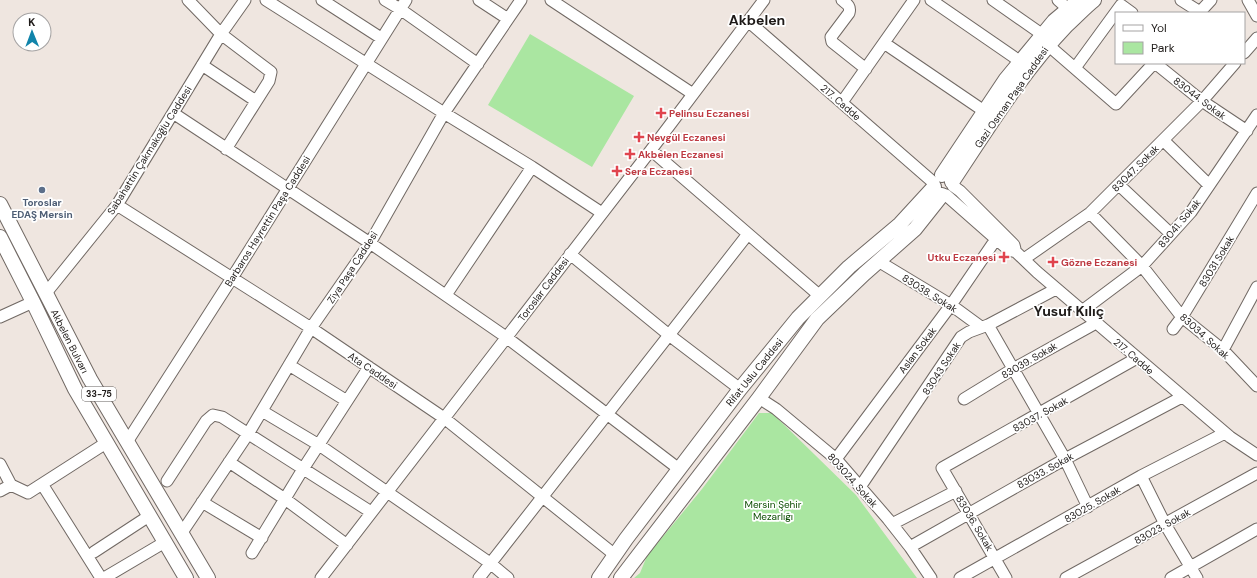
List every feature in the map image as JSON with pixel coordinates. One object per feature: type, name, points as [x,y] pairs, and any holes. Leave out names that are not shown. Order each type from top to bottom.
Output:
[{"type":"main road","name":"Gazi Osman Paşa Caddesi","points":[[943,185],[984,111],[1020,62],[1094,0]]},
{"type":"main road","name":"Gazi Osman Paşa Caddesi","points":[[943,185],[1003,105],[1045,40],[1054,21],[1068,3]]},
{"type":"main road","name":"Rifat Uslu Caddesi","points":[[621,578],[759,398],[817,319],[878,261],[915,229],[943,185]]},
{"type":"main road","name":"Rifat Uslu Caddesi","points":[[599,578],[615,554],[740,388],[798,318],[849,267],[943,185]]},
{"type":"main road","name":"Akbelen Bulvarı","points":[[0,204],[90,379],[208,578]]},
{"type":"main road","name":"Akbelen Bulvarı","points":[[0,237],[75,389],[186,578]]},
{"type":"main road","name":"33-75","points":[[90,379],[139,480],[196,578]]},
{"type":"street","points":[[188,0],[221,34],[271,72],[269,81],[226,149]]},
{"type":"street","name":"Sabahattin Çakmakoğlu Caddesi","points":[[46,293],[117,205],[221,34],[244,0]]},
{"type":"street","points":[[266,0],[532,167],[602,213]]},
{"type":"street","points":[[322,0],[381,38]]},
{"type":"street","points":[[385,0],[403,4],[478,64]]},
{"type":"street","points":[[479,0],[508,19]]},
{"type":"street","name":"Ziya Paşa Caddesi","points":[[181,534],[248,434],[312,328],[370,243],[444,113],[521,0]]},
{"type":"street","points":[[551,0],[693,94]]},
{"type":"street","name":"Toroslar Caddesi","points":[[323,577],[371,512],[651,150],[764,0]]},
{"type":"street","points":[[842,0],[848,5],[850,13],[831,37],[832,42],[866,68]]},
{"type":"street","points":[[845,98],[914,0]]},
{"type":"street","points":[[931,0],[1020,62]]},
{"type":"street","points":[[993,0],[1045,40],[1116,104],[1154,64]]},
{"type":"street","points":[[1181,0],[1204,6]]},
{"type":"street","points":[[1248,0],[1257,16]]},
{"type":"street","name":"Barbaros Hayrettin Paşa Caddesi","points":[[127,442],[232,278],[403,4]]},
{"type":"street","points":[[1116,12],[1121,5],[1131,12]]},
{"type":"street","points":[[1075,68],[1115,13]]},
{"type":"street","name":"217. Cadde","points":[[750,19],[926,168],[996,239],[1016,254],[1225,433],[1257,455]]},
{"type":"street","name":"217. Cadde","points":[[750,19],[943,185],[960,191],[1014,245],[1016,254]]},
{"type":"street","points":[[1245,52],[1257,38]]},
{"type":"street","points":[[884,43],[984,111]]},
{"type":"street","name":"83044. Sokak","points":[[1156,64],[1202,101],[1246,131]]},
{"type":"street","name":"83047. Sokak","points":[[1016,254],[1090,213],[1202,101],[1234,64]]},
{"type":"street","points":[[202,66],[256,100]]},
{"type":"street","points":[[173,114],[370,243],[506,337],[679,469]]},
{"type":"street","name":"83041. Sokak","points":[[1082,311],[1142,266],[1191,212],[1257,115]]},
{"type":"street","points":[[1163,140],[1209,185]]},
{"type":"street","points":[[651,150],[820,296]]},
{"type":"street","points":[[446,295],[532,167]]},
{"type":"street","points":[[1118,185],[1171,234]]},
{"type":"street","name":"83031 Sokak","points":[[1173,329],[1182,317],[1257,193]]},
{"type":"street","name":"Ata Caddesi","points":[[117,205],[312,328],[444,418],[615,554]]},
{"type":"street","name":"83034. Sokak","points":[[1090,213],[1142,266],[1182,317],[1223,350],[1256,381]]},
{"type":"street","points":[[479,578],[748,234]]},
{"type":"street","name":"Aslan Sokak","points":[[836,459],[951,306],[996,239]]},
{"type":"street","points":[[570,254],[669,335],[740,388]]},
{"type":"street","name":"83038. Sokak","points":[[878,261],[985,326]]},
{"type":"street","points":[[1223,350],[1257,288]]},
{"type":"street","name":"83043 Sokak","points":[[860,487],[961,337],[1056,289]]},
{"type":"street","points":[[0,317],[33,302]]},
{"type":"street","name":"83039. Sokak","points":[[964,399],[1013,369],[1096,323]]},
{"type":"street","points":[[985,326],[1013,369],[1065,459],[1088,507]]},
{"type":"street","name":"83037. Sokak","points":[[942,468],[1039,415],[1137,358]]},
{"type":"street","points":[[289,365],[347,401]]},
{"type":"street","points":[[252,553],[303,469],[369,368]]},
{"type":"street","name":"83033. Sokak","points":[[910,547],[969,512],[1065,459],[1182,397]]},
{"type":"street","name":"803024. Sokak","points":[[759,398],[776,408],[836,459],[892,524],[931,578]]},
{"type":"street","points":[[262,411],[319,445],[490,563],[508,578]]},
{"type":"street","points":[[167,481],[206,421],[213,415],[222,417],[371,512]]},
{"type":"street","name":"83025. Sokak","points":[[960,578],[1141,476],[1225,433]]},
{"type":"street","points":[[0,464],[11,485],[28,493],[106,442]]},
{"type":"street","points":[[229,462],[285,498],[347,544]]},
{"type":"street","name":"83036. Sokak","points":[[942,468],[996,558],[1006,578]]},
{"type":"street","name":"83023. Sokak","points":[[1066,578],[1257,473]]},
{"type":"street","points":[[1141,476],[1165,524],[1197,578]]},
{"type":"street","points":[[42,484],[100,578]]},
{"type":"street","points":[[0,491],[11,485]]},
{"type":"street","points":[[892,524],[956,490]]},
{"type":"street","points":[[202,502],[262,538]]},
{"type":"street","points":[[94,552],[149,516]]},
{"type":"street","points":[[1171,578],[1257,529]]},
{"type":"street","points":[[104,578],[165,542]]},
{"type":"green space","points":[[530,34],[634,96],[592,167],[488,105]]},
{"type":"green space","name":"Mersin Şehir Mezarlığı","points":[[759,413],[772,413],[856,495],[917,578],[634,578],[640,573],[647,556],[702,489]]},
{"type":"place","name":"Pelinsu Eczanesi","points":[[661,113]]},
{"type":"place","name":"Nevgül Eczanesi","points":[[639,137]]},
{"type":"place","name":"Akbelen Eczanesi","points":[[630,154]]},
{"type":"place","name":"Sera Eczanesi","points":[[617,171]]},
{"type":"place","name":"Toroslar EDAŞ Mersin","points":[[42,190]]},
{"type":"place","name":"Utku Eczanesi","points":[[1004,257]]},
{"type":"place","name":"Gözne Eczanesi","points":[[1053,262]]},
{"type":"district","name":"Akbelen","points":[[757,20]]},
{"type":"district","name":"Yusuf Kılıç","points":[[1069,311]]}]
